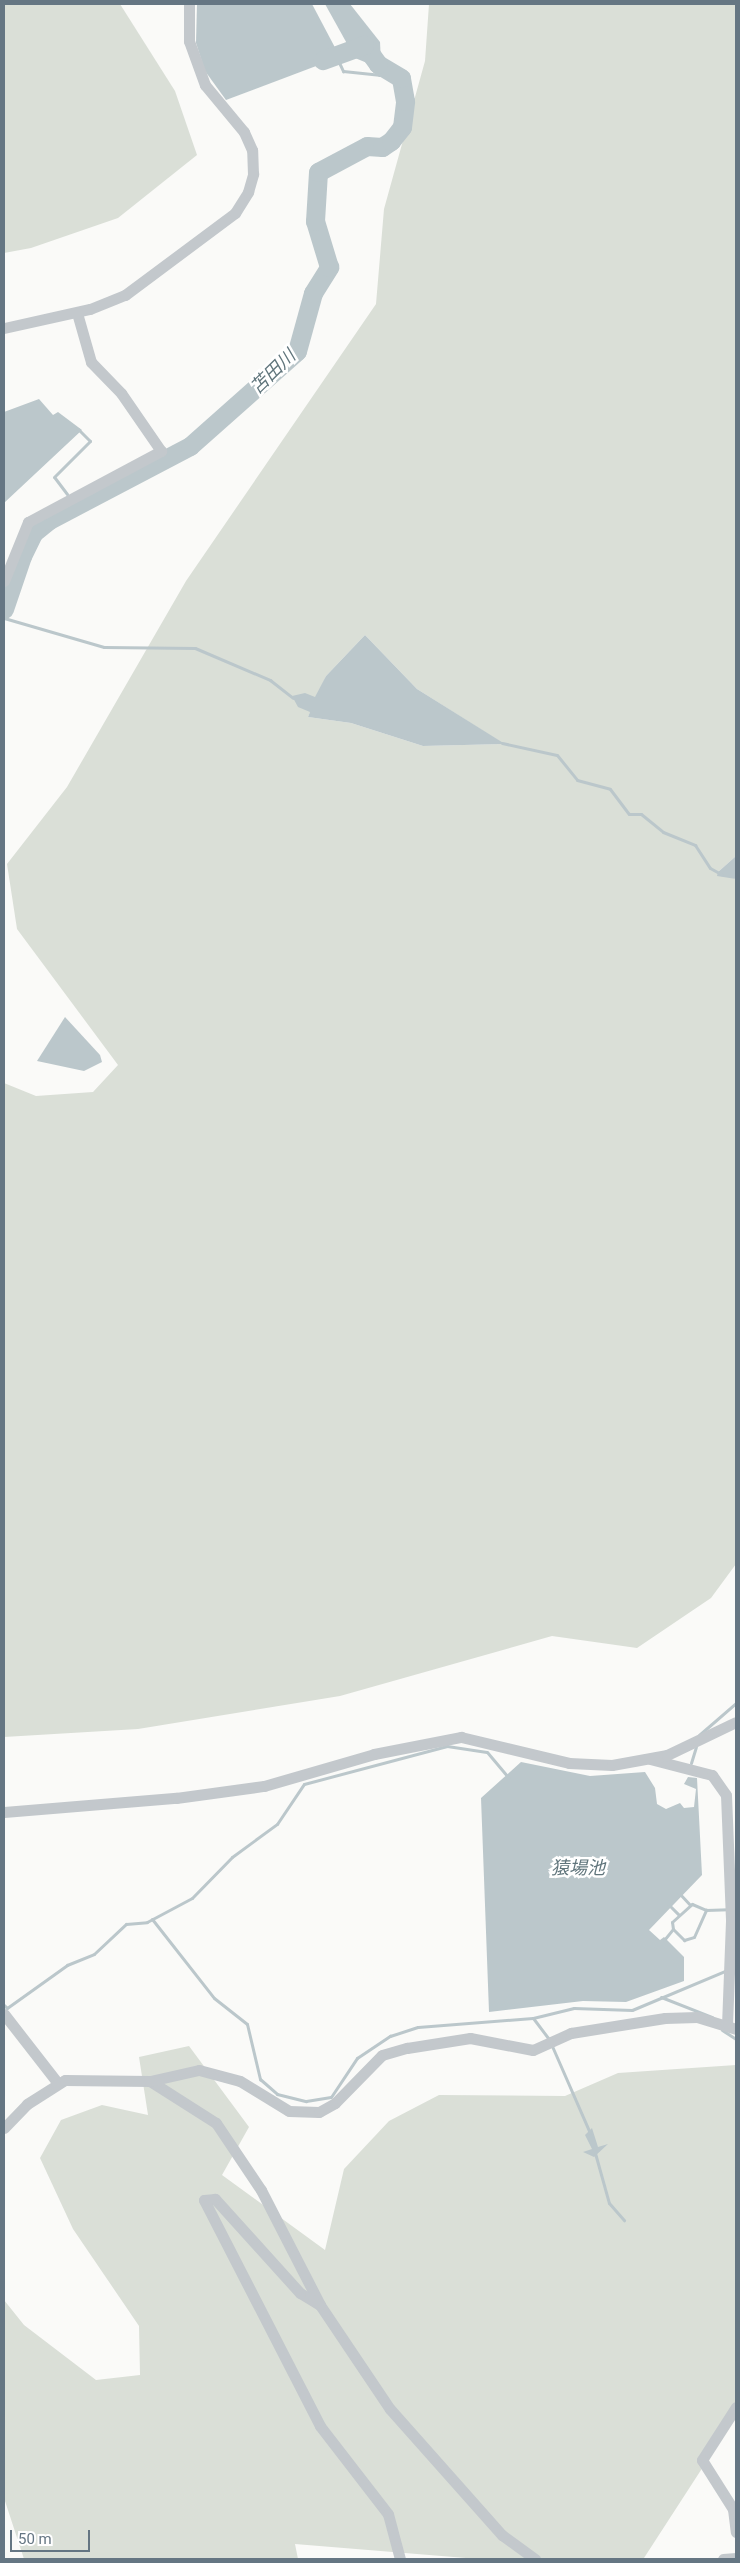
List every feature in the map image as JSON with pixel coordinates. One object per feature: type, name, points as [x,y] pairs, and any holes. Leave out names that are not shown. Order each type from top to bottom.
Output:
[{"type":"street","points":[[4,328],[77,313],[125,294],[235,213],[248,192],[253,174],[252,150],[244,132],[205,85],[189,41],[189,4]]},
{"type":"street","points":[[4,581],[28,522],[161,451],[121,393],[91,362],[77,313]]},
{"type":"street","points":[[4,1812],[176,1798],[264,1786],[374,1754],[461,1737],[569,1763],[612,1765],[649,1759],[718,1734],[736,1722]]},
{"type":"street","points":[[4,2128],[27,2104],[57,2082],[150,2081],[200,2070],[240,2081],[289,2111],[319,2112],[335,2103],[382,2055],[407,2048],[470,2038],[533,2050],[571,2034],[665,2018],[697,2017],[724,2025],[731,1909],[724,1788],[712,1774],[649,1759]]},
{"type":"street","points":[[4,2014],[57,2082]]},
{"type":"street","points":[[150,2081],[216,2123],[261,2190],[320,2305],[390,2409],[502,2535],[535,2559]]},
{"type":"street","points":[[320,2305],[300,2293],[214,2199],[204,2200],[320,2426],[388,2514],[400,2559]]},
{"type":"street","points":[[736,2407],[702,2460],[733,2509],[736,2532]]},
{"type":"street","points":[[723,2559],[736,2558]]},
{"type":"shaded area","points":[[4,4],[120,4],[175,91],[197,155],[118,218],[31,248],[4,253]]},
{"type":"shaded area","points":[[429,4],[736,4],[736,856],[718,872],[736,879],[736,1564],[711,1598],[637,1648],[552,1636],[340,1696],[138,1729],[4,1737],[4,1083],[36,1096],[93,1092],[118,1065],[17,929],[7,864],[67,787],[186,581],[376,304],[384,209],[425,61]],"holes":[[[365,635],[417,689],[504,744],[423,746],[351,723],[308,717],[326,676]]]},
{"type":"shaded area","points":[[189,2046],[249,2127],[222,2175],[325,2250],[344,2169],[389,2121],[439,2095],[565,2096],[618,2073],[736,2065],[736,2416],[644,2558],[478,2559],[295,2544],[298,2559],[24,2559],[4,2498],[4,2300],[24,2325],[96,2380],[140,2375],[139,2326],[73,2229],[40,2158],[61,2120],[102,2105],[148,2115],[139,2057]]},
{"type":"water","points":[[197,4],[312,4],[340,57],[226,100],[205,71],[196,43]]},
{"type":"water","points":[[325,4],[350,4],[380,42],[381,63],[377,67],[355,58]]},
{"type":"water","points":[[39,399],[53,415],[58,412],[82,430],[4,503],[4,412]]},
{"type":"water","points":[[365,635],[417,689],[505,744],[423,746],[351,723],[308,717],[310,712],[298,707],[292,696],[305,693],[315,697],[326,676]]},
{"type":"water","points":[[736,856],[736,879],[717,876],[718,872]]},
{"type":"water","points":[[65,1017],[100,1055],[102,1062],[84,1071],[37,1061]]},
{"type":"water","name":"猿場池","points":[[521,1762],[590,1776],[645,1772],[655,1788],[657,1804],[666,1809],[680,1803],[684,1808],[694,1807],[696,1789],[684,1784],[688,1777],[697,1778],[702,1875],[649,1930],[660,1940],[664,1937],[684,1957],[684,1981],[626,2002],[583,2001],[489,2012],[481,1798]]},
{"type":"water","points":[[592,2128],[598,2147],[608,2144],[594,2157],[583,2152],[592,2149],[585,2135]]},
{"type":"waterway","name":"苫田川","points":[[4,609],[22,556],[33,533],[49,520],[190,446],[297,351],[313,293],[329,267],[315,221],[318,172],[367,146],[382,147],[391,141],[402,127],[405,101],[401,78],[378,64],[364,45],[323,60]]},
{"type":"waterway","points":[[336,56],[343,71],[379,75],[384,68]]},
{"type":"waterway","points":[[67,494],[54,477],[90,441],[78,429]]},
{"type":"waterway","points":[[4,618],[104,647],[195,648],[270,680],[293,698]]},
{"type":"waterway","points":[[502,743],[557,755],[577,780],[610,789],[629,814],[641,814],[663,832],[695,845],[710,868],[721,874]]},
{"type":"waterway","points":[[699,1735],[736,1703]]},
{"type":"waterway","points":[[4,2005],[7,2008],[67,1965],[94,1954],[126,1924],[147,1922],[192,1898],[232,1857],[277,1824],[304,1784],[447,1746],[487,1752],[508,1777]]},
{"type":"waterway","points":[[691,1763],[696,1747]]},
{"type":"waterway","points":[[679,1893],[690,1905]]},
{"type":"waterway","points":[[664,1940],[673,1929],[672,1922],[692,1904],[706,1910],[736,1909]]},
{"type":"waterway","points":[[669,1905],[679,1915]]},
{"type":"waterway","points":[[673,1929],[684,1940],[694,1937],[706,1910]]},
{"type":"waterway","points":[[152,1919],[214,1998],[247,2024],[260,2079],[277,2094],[306,2101],[331,2097],[357,2058],[390,2036],[418,2027],[533,2018],[574,2008],[632,2010],[727,1970]]},
{"type":"waterway","points":[[661,1997],[712,2017]]},
{"type":"waterway","points":[[533,2018],[549,2039]]},
{"type":"waterway","points":[[722,2030],[736,2039]]},
{"type":"waterway","points":[[552,2046],[590,2133]]},
{"type":"waterway","points":[[595,2153],[609,2203],[624,2220]]}]
